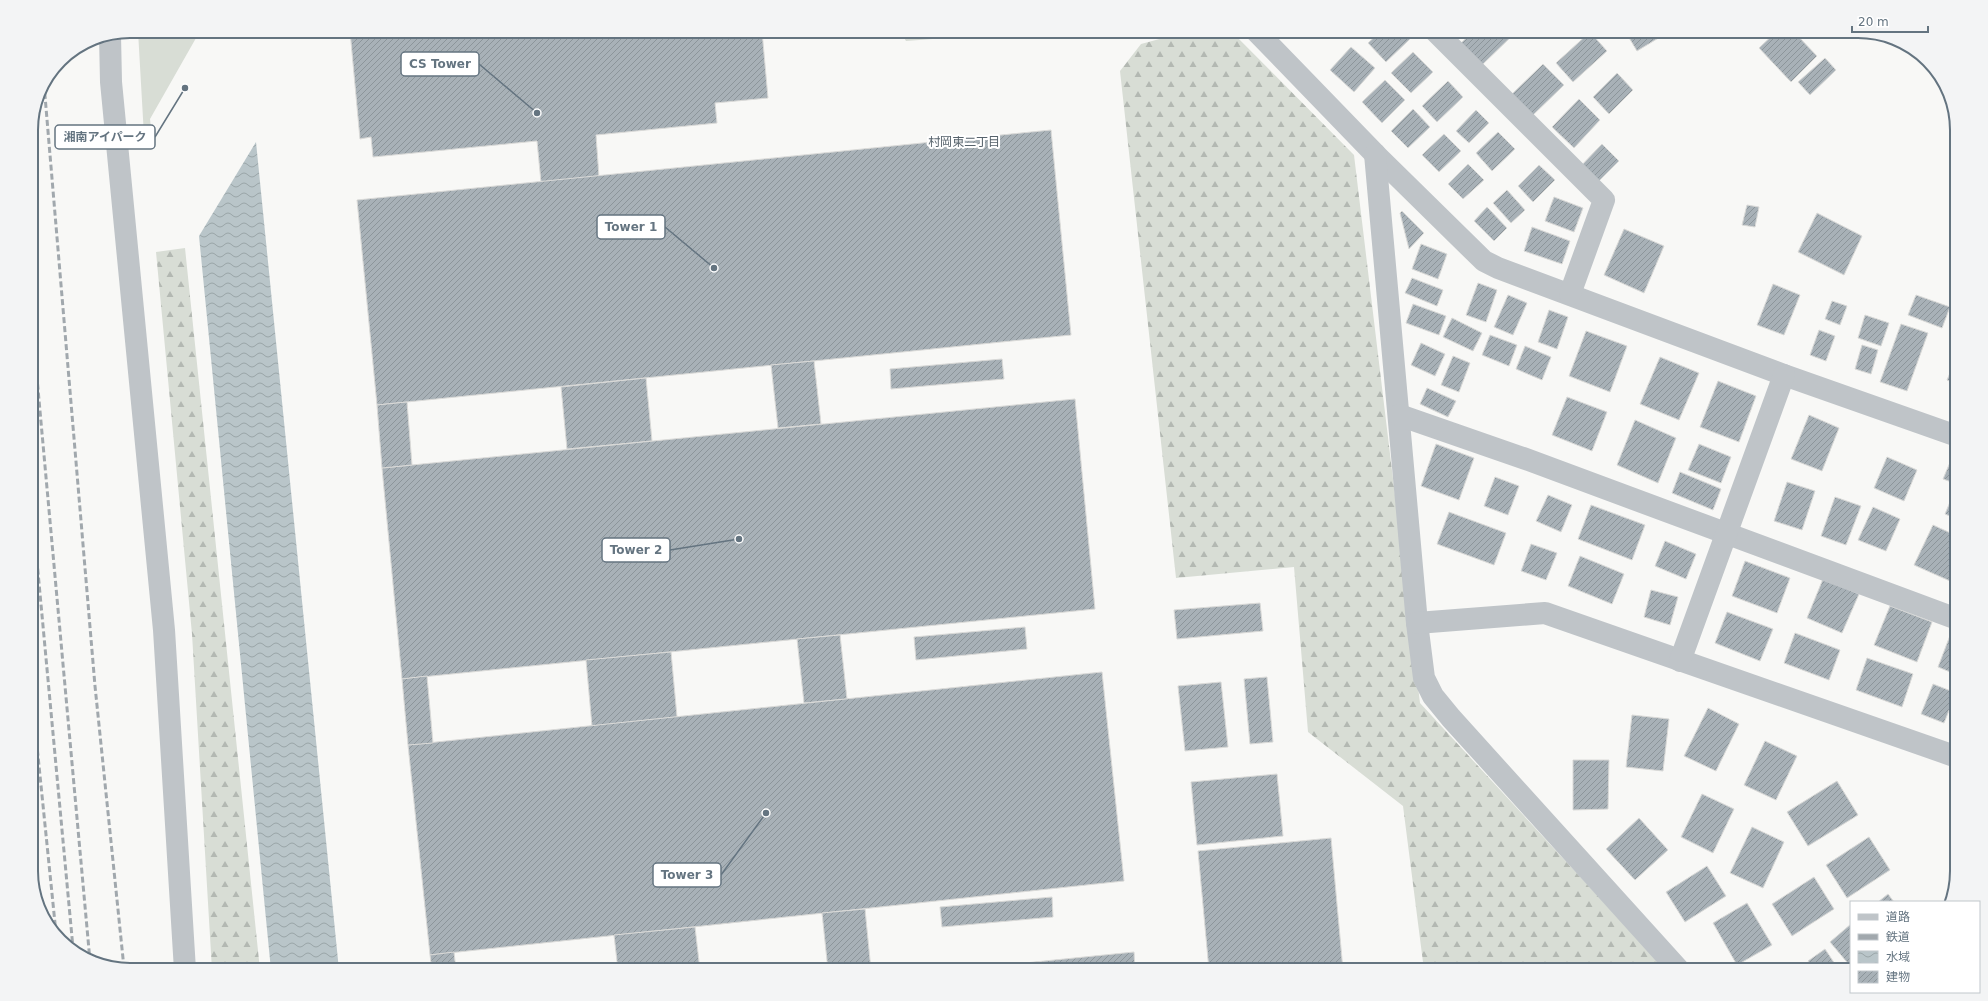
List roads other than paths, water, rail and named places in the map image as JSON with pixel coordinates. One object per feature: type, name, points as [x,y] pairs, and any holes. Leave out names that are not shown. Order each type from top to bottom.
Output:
[{"type":"street","points":[[1263,38],[1375,154],[1484,261],[1498,268],[1784,375],[1950,434]]},
{"type":"street","points":[[1442,38],[1604,200],[1570,294]]},
{"type":"street","points":[[110,40],[111,82],[164,630],[185,963]]},
{"type":"street","points":[[1375,154],[1400,414],[1417,623],[1424,678],[1433,696],[1673,963]]},
{"type":"street","points":[[1680,661],[1784,375]]},
{"type":"street","points":[[1400,414],[1950,616]]},
{"type":"street","points":[[1417,623],[1545,613],[1950,755]]},
{"type":"water","points":[[256,142],[338,963],[270,963],[199,236]]},
{"type":"railway","points":[[45,95],[95,686],[123,962]]},
{"type":"railway","points":[[38,389],[89,953]]},
{"type":"railway","points":[[38,572],[72,942]]},
{"type":"railway","points":[[38,756],[55,923]]},
{"type":"place","name":"湘南アイパーク","points":[[185,88]]},
{"type":"place","name":"CS Tower","points":[[537,113]]},
{"type":"place","name":"Tower 1","points":[[714,268]]},
{"type":"place","name":"Tower 2","points":[[739,539]]},
{"type":"place","name":"Tower 3","points":[[766,813]]},
{"type":"district","name":"村岡東二丁目","points":[[964,142]]}]
